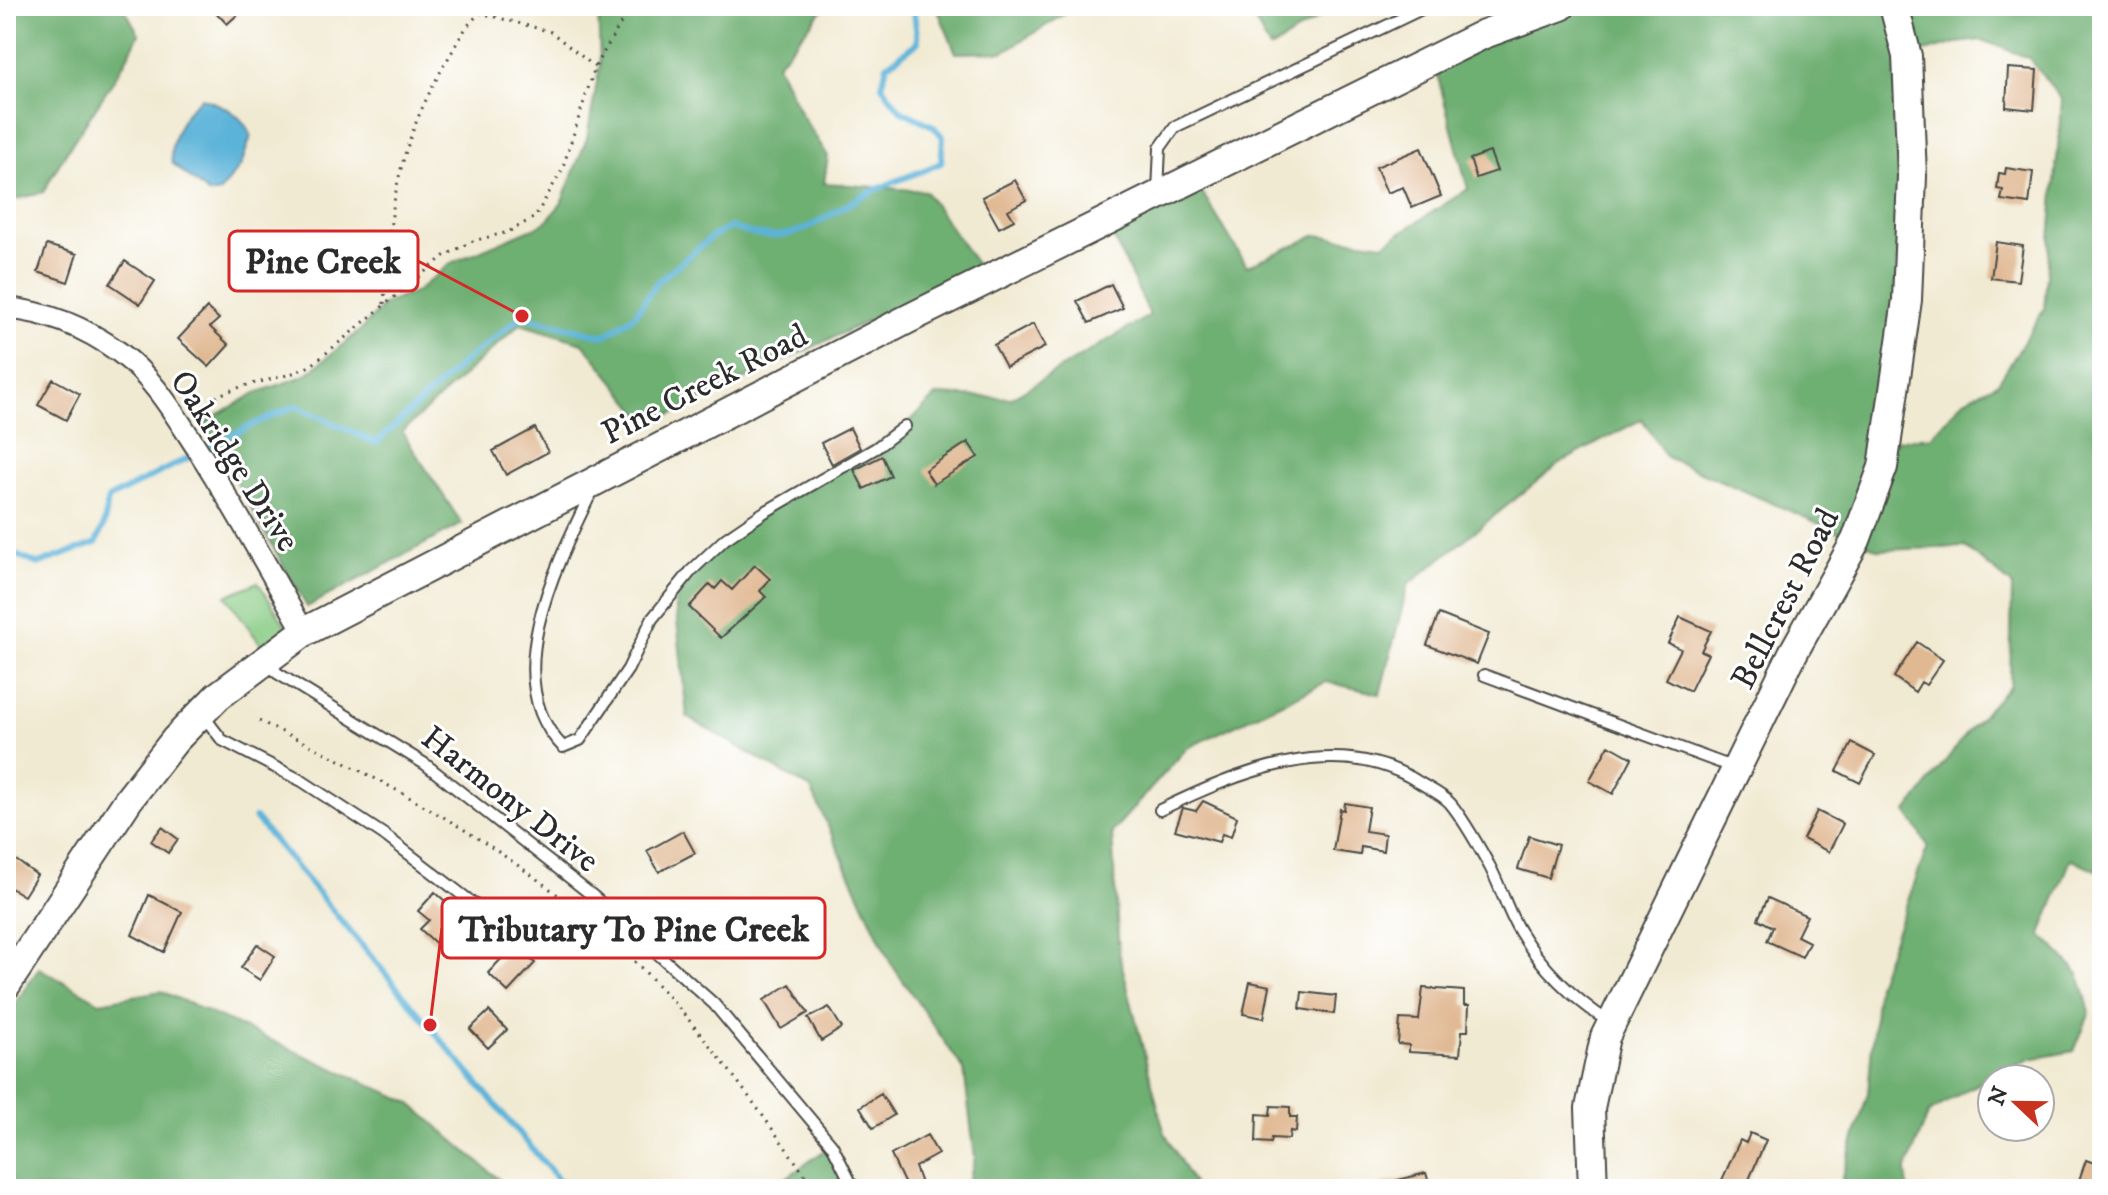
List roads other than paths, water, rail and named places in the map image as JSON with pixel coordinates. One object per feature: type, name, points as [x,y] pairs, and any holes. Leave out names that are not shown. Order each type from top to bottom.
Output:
[{"type":"street","name":"Pine Creek Road","points":[[6,985],[129,799],[200,712],[304,632],[598,478],[1158,195],[1484,34],[1561,6]]},
{"type":"street","name":"Bellcrest Road","points":[[1593,1189],[1591,1095],[1598,1059],[1611,1023],[1799,643],[1856,540],[1883,467],[1907,300],[1912,176],[1907,56],[1894,6]]},
{"type":"street","name":"Oakridge Drive","points":[[6,308],[50,316],[85,331],[121,353],[164,397],[226,493],[304,632]]},
{"type":"lane","points":[[1158,195],[1160,148],[1175,127],[1428,6]]},
{"type":"lane","points":[[598,478],[553,571],[532,649],[546,730],[563,747],[580,740],[628,669],[652,619],[691,571],[725,539],[763,513],[876,448],[905,426]]},
{"type":"lane","name":"Harmony Drive","points":[[267,658],[277,673],[425,764],[593,896],[714,1004],[832,1145],[854,1189]]},
{"type":"lane","points":[[1484,675],[1738,770]]},
{"type":"lane","points":[[200,712],[222,740],[302,781],[383,834],[483,911]]},
{"type":"lane","points":[[1160,810],[1219,781],[1275,763],[1335,758],[1398,769],[1449,801],[1489,865],[1526,940],[1547,969],[1585,1006],[1611,1023]]},
{"type":"water","points":[[201,98],[231,111],[251,136],[241,165],[220,192],[209,194],[172,163],[171,154],[179,127]]},
{"type":"waterway","points":[[6,551],[38,564],[96,543],[104,525],[108,499],[256,423],[296,406],[376,443],[466,360],[522,316],[604,336],[634,316],[657,282],[713,236],[731,227],[771,236],[803,230],[867,194],[941,163],[943,137],[933,126],[900,110],[882,86],[887,65],[918,42],[913,6]]},
{"type":"waterway","points":[[255,818],[566,1189]]},
{"type":"place","name":"Pine Creek","points":[[522,316]]},
{"type":"place","name":"Tributary To Pine Creek","points":[[430,1025]]}]
